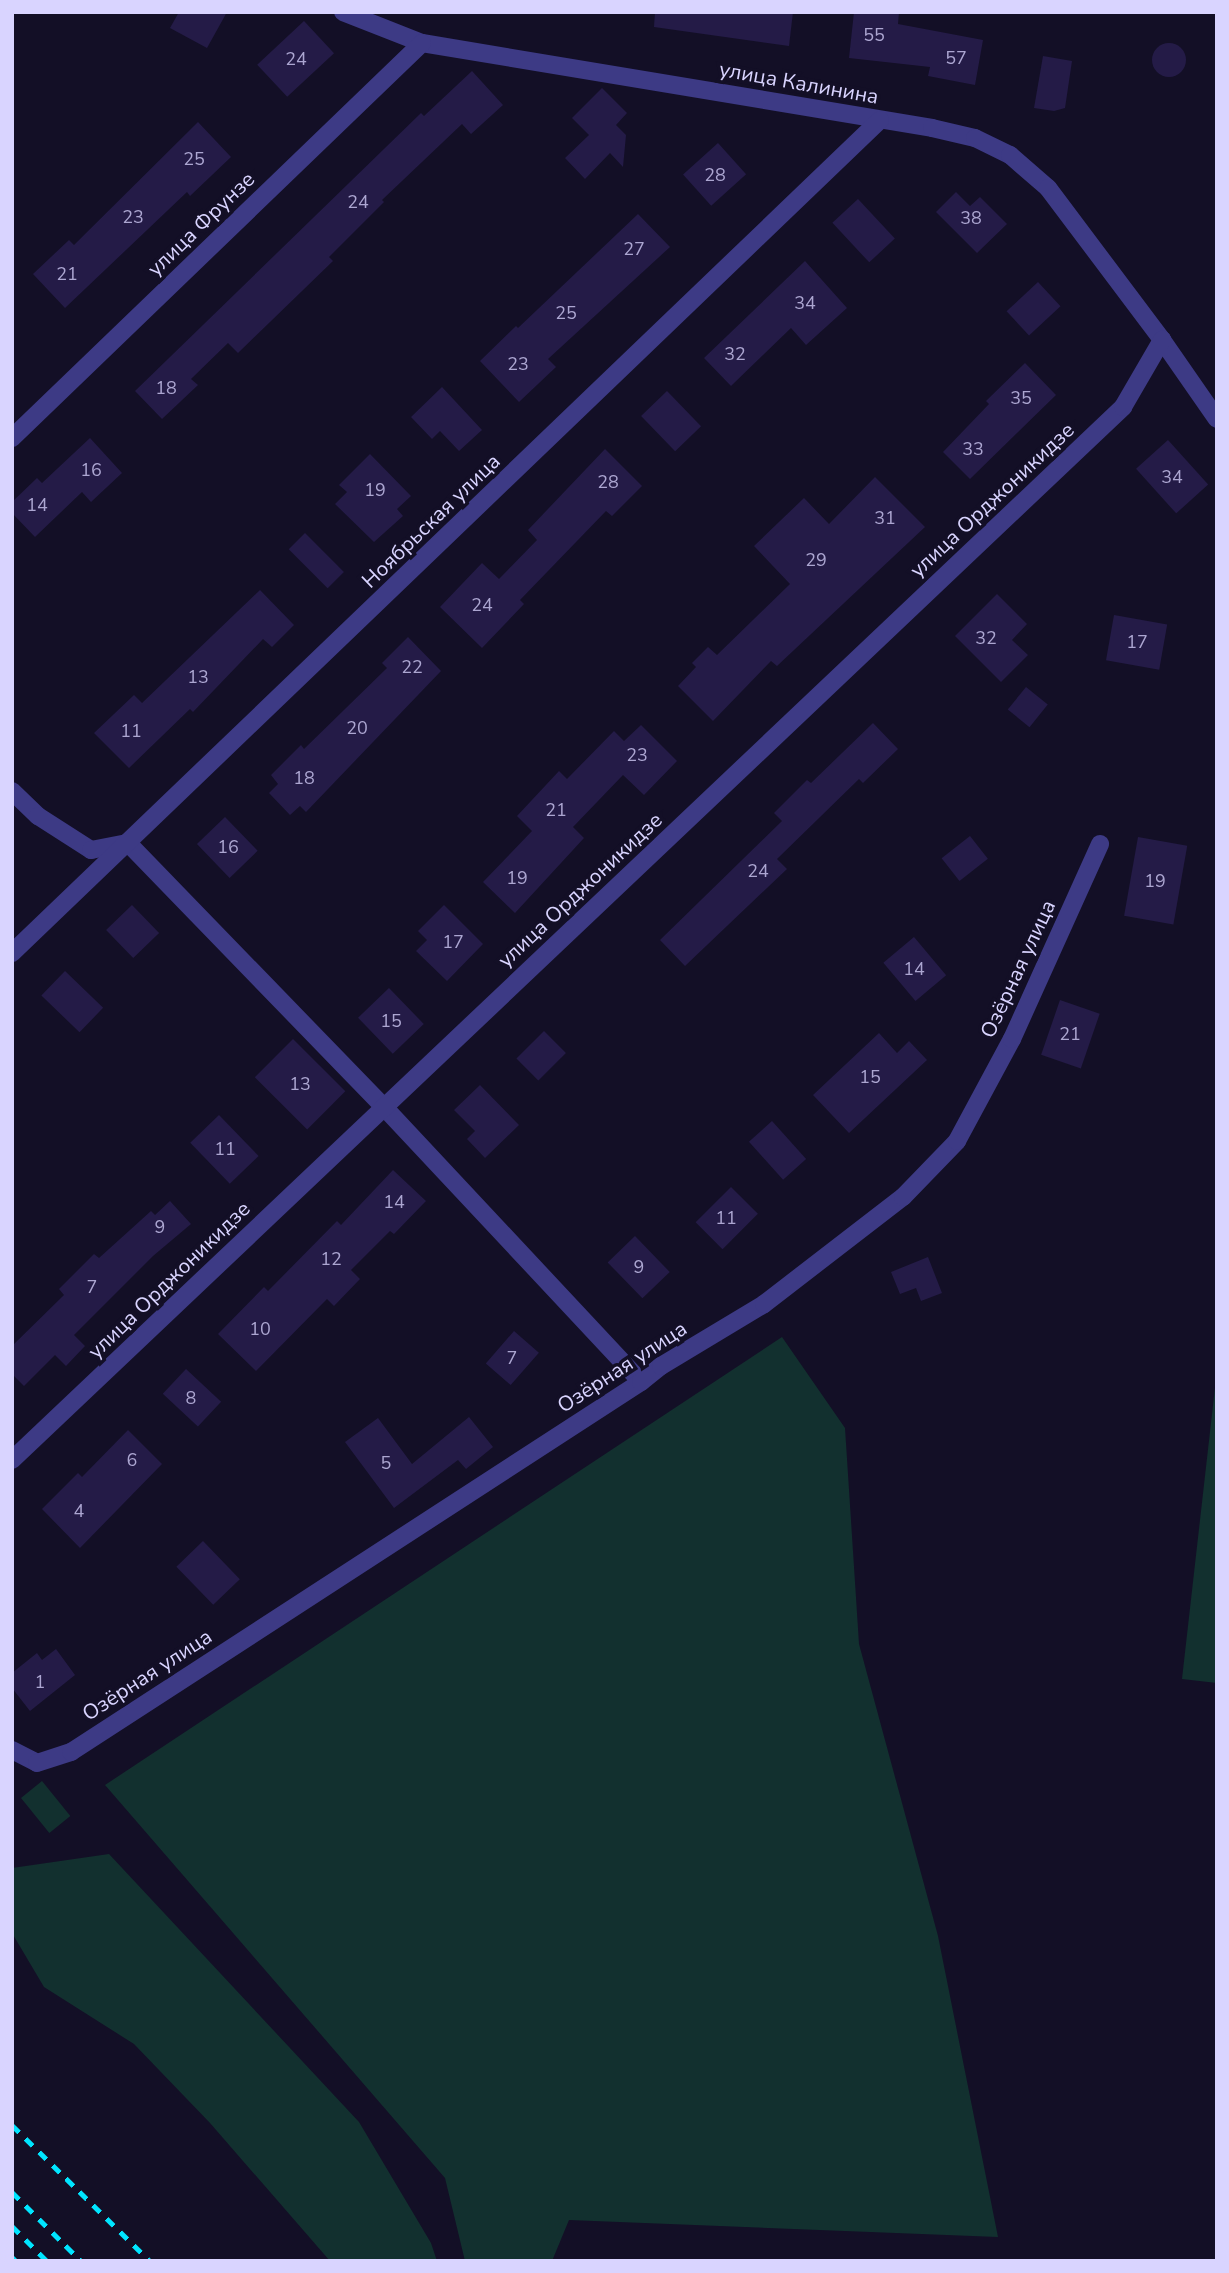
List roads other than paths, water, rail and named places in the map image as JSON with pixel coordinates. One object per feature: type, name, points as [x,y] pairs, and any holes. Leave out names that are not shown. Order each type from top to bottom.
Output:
[{"type":"street","name":"улица Калинина","points":[[344,12],[422,43],[975,138],[1010,155],[1048,188],[1162,340],[1217,419]]},
{"type":"street","name":"улица Фрунзе","points":[[12,438],[422,43]]},
{"type":"street","name":"Ноябрьская улица","points":[[12,953],[880,120]]},
{"type":"street","name":"улица Орджоникидзе","points":[[12,1460],[1123,407],[1162,340]]},
{"type":"street","points":[[12,791],[38,816],[91,850],[128,843],[384,1107],[641,1382]]},
{"type":"street","name":"Озёрная улица","points":[[12,1750],[37,1763],[71,1752],[641,1382],[661,1366],[764,1304],[903,1197],[957,1141],[1012,1040],[1100,844]]},
{"type":"railway","points":[[12,2125],[150,2261]]},
{"type":"railway","points":[[12,2192],[81,2261]]},
{"type":"railway","points":[[12,2226],[47,2261]]},
{"type":"railway","points":[[12,2257],[16,2261]]}]
